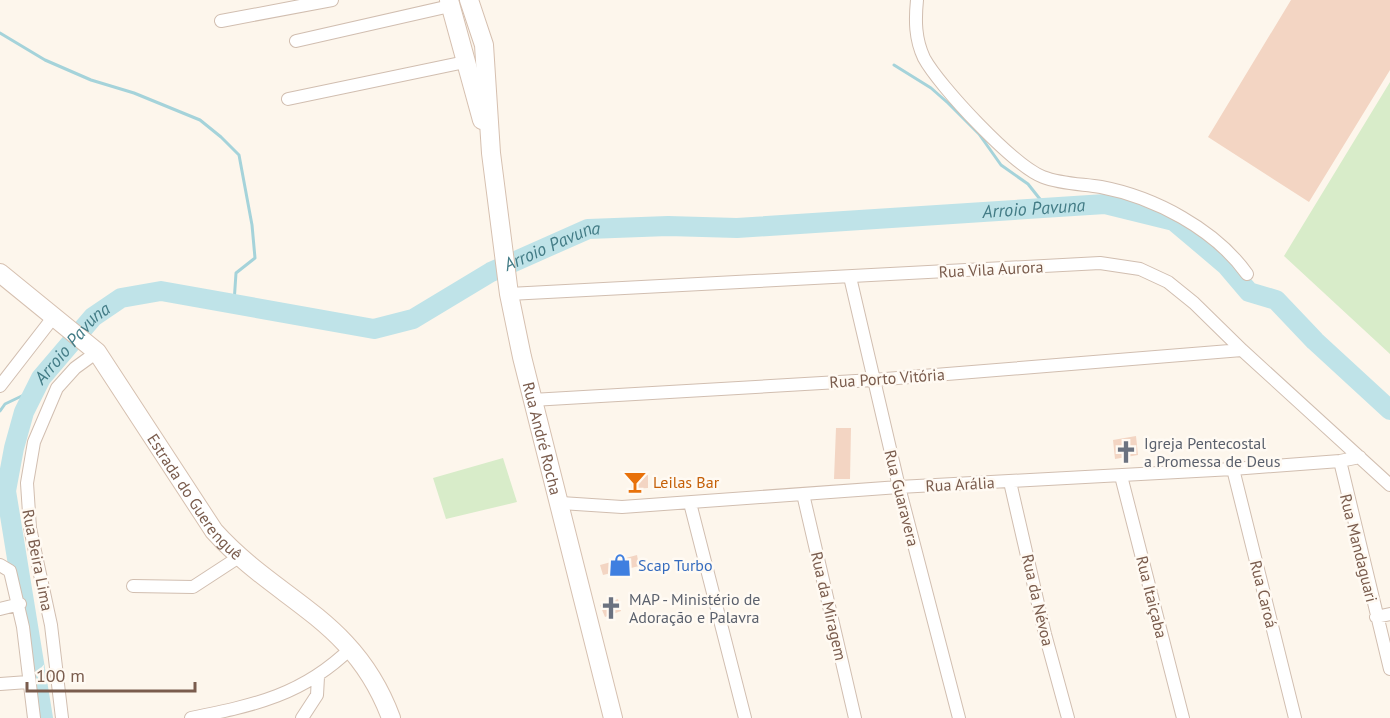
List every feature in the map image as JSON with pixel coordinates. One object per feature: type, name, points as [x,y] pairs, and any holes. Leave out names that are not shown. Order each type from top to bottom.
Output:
[{"type":"main road","name":"Rua André Rocha","points":[[469,0],[484,45],[491,153],[509,292],[532,400],[561,503],[613,718]]},
{"type":"main road","name":"Rua André Rocha","points":[[449,3],[491,153]]},
{"type":"main road","name":"Estrada do Guerenguê","points":[[0,273],[94,349],[110,369],[202,515],[238,556],[305,606],[351,648],[376,683],[391,718]]},
{"type":"street","points":[[221,21],[332,0]]},
{"type":"street","points":[[917,0],[917,38],[934,73],[996,140],[1021,163],[1033,172],[1052,180],[1102,187],[1152,202],[1190,222],[1232,257],[1247,274]]},
{"type":"street","points":[[296,41],[449,3]]},
{"type":"street","points":[[288,99],[465,62]]},
{"type":"street","name":"Rua Vila Aurora","points":[[509,292],[1100,263],[1140,269],[1168,282],[1194,303],[1390,485]]},
{"type":"street","name":"Rua Guaravera","points":[[850,277],[899,487],[959,718]]},
{"type":"street","points":[[0,386],[57,317]]},
{"type":"street","name":"Rua Beira Lima","points":[[62,718],[51,626],[30,528],[27,483],[34,442],[57,388],[94,349]]},
{"type":"street","name":"Rua Porto Vitória","points":[[532,400],[873,380],[1242,350]]},
{"type":"street","name":"Rua Arália","points":[[561,503],[622,507],[899,487],[1233,469],[1340,461],[1360,457]]},
{"type":"street","name":"Rua Mandaguari","points":[[1340,461],[1390,669]]},
{"type":"street","name":"Rua Caroá","points":[[1233,469],[1295,718]]},
{"type":"street","name":"Rua Itaiçaba","points":[[1121,476],[1183,718]]},
{"type":"street","name":"Rua da Névoa","points":[[1010,482],[1045,634],[1068,718]]},
{"type":"street","name":"Rua da Miragem","points":[[803,494],[855,718]]},
{"type":"street","points":[[690,503],[746,718]]},
{"type":"street","points":[[133,586],[193,587],[238,556]]},
{"type":"street","points":[[5,568],[20,604],[34,718]]},
{"type":"street","points":[[0,609],[20,604]]},
{"type":"street","points":[[1376,617],[1390,614]]},
{"type":"street","points":[[191,718],[261,703],[287,693],[318,677],[351,648]]},
{"type":"street","points":[[302,718],[317,695],[320,687],[318,677]]},
{"type":"street","points":[[0,684],[28,682]]},
{"type":"green space","points":[[1390,82],[1390,354],[1284,256]]},
{"type":"green space","points":[[503,458],[517,502],[446,519],[433,478]]},
{"type":"building","points":[[1291,0],[1390,0],[1390,70],[1309,202],[1208,137]]},
{"type":"building","points":[[836,428],[851,428],[850,479],[834,479]]},
{"type":"building","points":[[1136,436],[1138,455],[1115,459],[1113,440]]},
{"type":"building","points":[[648,475],[648,488],[631,489],[631,476]]},
{"type":"building","name":"Scap Turbo","points":[[637,555],[639,566],[603,575],[600,565]]},
{"type":"building","name":"MAP - Ministério de Adoração e Palavra","points":[[618,599],[621,611],[605,617],[600,605]]},
{"type":"waterway","points":[[0,33],[45,60],[91,80],[134,93],[200,120],[239,155],[252,225],[255,258],[236,273],[234,303]]},
{"type":"waterway","points":[[894,65],[931,88],[948,103],[979,134],[1001,165],[1028,184],[1047,208]]},
{"type":"waterway","name":"Arroio Pavuna","points":[[43,718],[6,491],[24,412],[41,378],[93,317],[121,298],[161,291],[374,329],[413,319],[491,272],[588,229],[668,226],[737,228],[1105,204],[1174,221],[1226,265],[1249,292],[1276,300],[1315,341],[1390,410]]},
{"type":"waterway","points":[[0,411],[5,404],[28,393],[41,378]]},
{"type":"place","name":"Igreja Pentecostal a Promessa de Deus","points":[[1126,452]]},
{"type":"place","name":"Leilas Bar","points":[[635,482]]},
{"type":"place","name":"Scap Turbo","points":[[620,565]]},
{"type":"place","name":"MAP - Ministério de Adoração e Palavra","points":[[611,608]]}]
